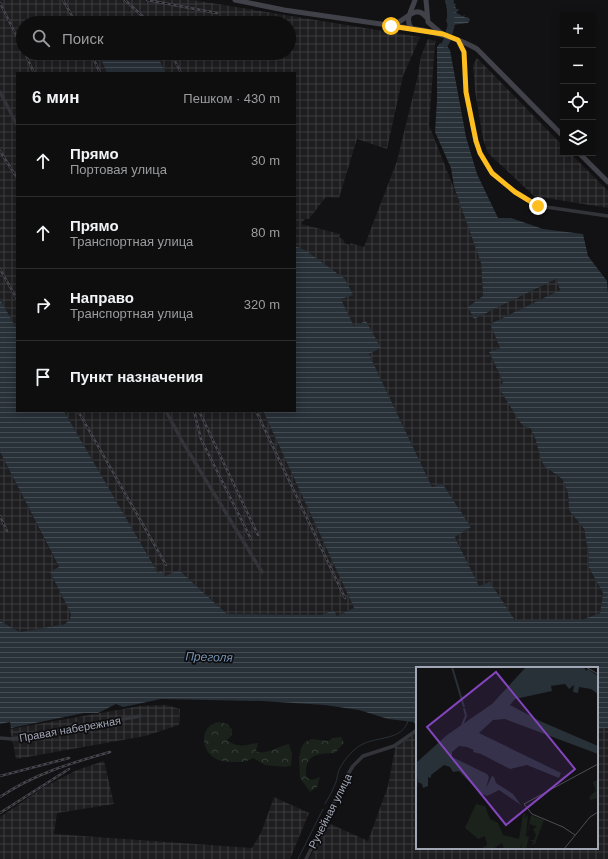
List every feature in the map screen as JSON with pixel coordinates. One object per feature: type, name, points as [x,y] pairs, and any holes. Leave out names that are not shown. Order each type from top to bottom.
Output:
[{"type":"main road","points":[[235,0],[284,10],[422,30],[443,34],[458,40],[477,49],[560,133]]},
{"type":"main road","points":[[412,29],[408,23],[415,0]]},
{"type":"main road","points":[[422,30],[428,20],[426,0]]},
{"type":"main road","points":[[391,26],[400,23],[410,14],[419,12],[423,13],[428,20],[443,34]]},
{"type":"main road","points":[[582,156],[608,182]]},
{"type":"street","points":[[458,40],[464,52],[466,92],[476,141],[480,153],[492,173],[515,192],[538,206],[608,216]]},
{"type":"street","points":[[0,92],[16,123]]},
{"type":"street","points":[[167,412],[186,448],[262,572]]},
{"type":"street","name":"Правая набережная","points":[[0,738],[12,739],[140,716]]},
{"type":"street","name":"Ручейная улица","points":[[306,859],[342,784],[353,766],[363,756],[394,746],[416,731]]},
{"type":"shaded area","points":[[0,0],[193,0],[291,16],[16,16],[16,60],[101,60],[107,72],[16,72],[16,327],[0,299]]},
{"type":"shaded area","points":[[296,17],[420,37],[403,76],[387,149],[357,139],[339,198],[325,198],[309,219],[305,219],[301,224],[340,234],[339,237],[344,240],[344,243],[364,247],[397,161],[418,75],[421,56],[428,39],[436,41],[429,125],[464,214],[481,263],[483,296],[474,319],[556,279],[560,290],[490,324],[500,348],[489,353],[519,421],[524,427],[529,428],[535,438],[540,456],[551,472],[562,479],[568,493],[569,510],[584,529],[589,556],[588,566],[603,593],[600,613],[581,620],[515,620],[490,582],[479,587],[455,536],[471,527],[442,483],[432,487],[369,354],[381,348],[354,326],[341,299],[305,250],[296,246],[296,72],[166,72],[160,60],[296,60]]},
{"type":"shaded area","points":[[477,58],[560,143],[560,156],[573,156],[608,191],[608,208],[534,196],[488,153],[483,139],[475,91],[473,65]]},
{"type":"shaded area","points":[[65,412],[263,412],[354,608],[337,616],[334,610],[321,615],[227,614],[179,570],[165,577],[158,573]]},
{"type":"shaded area","points":[[0,452],[59,568],[50,572],[71,614],[70,619],[65,624],[20,632],[0,621]]},
{"type":"shaded area","points":[[166,705],[180,709],[179,725],[145,736],[16,759],[10,729],[140,706]]},
{"type":"shaded area","points":[[598,728],[608,728],[608,859],[309,859],[328,823],[368,841],[388,786],[396,743],[416,733],[416,849],[598,849]]},
{"type":"shaded area","points":[[104,761],[114,804],[57,813],[54,834],[252,848],[261,833],[274,797],[309,813],[290,859],[0,859],[0,817],[44,787],[77,770]]},
{"type":"green space","points":[[219,722],[227,724],[232,729],[232,735],[227,740],[235,745],[242,746],[258,743],[256,751],[268,752],[289,744],[292,754],[291,766],[285,767],[265,765],[253,758],[240,762],[226,762],[216,759],[207,750],[204,739],[208,728],[212,724]]},
{"type":"green space","points":[[341,737],[344,743],[335,753],[317,755],[307,764],[306,777],[312,780],[320,777],[317,787],[310,792],[300,778],[299,758],[301,748],[304,743],[311,739],[329,741],[332,738]]},
{"type":"water","points":[[445,0],[454,0],[453,3],[456,4],[456,9],[459,9],[455,12],[469,18],[470,20],[468,23],[452,25],[446,21],[448,14]]},
{"type":"water","name":"Преголя","points":[[440,43],[445,44],[450,50],[466,137],[477,174],[498,218],[511,218],[543,229],[583,234],[588,256],[607,281],[608,728],[598,729],[598,667],[416,667],[416,723],[388,719],[359,710],[325,705],[262,701],[161,699],[123,707],[116,704],[98,713],[84,713],[11,728],[10,722],[0,724],[0,621],[20,632],[65,624],[70,619],[71,614],[50,572],[59,567],[0,452],[0,299],[16,327],[16,412],[65,412],[158,573],[161,571],[165,576],[179,570],[227,614],[321,615],[334,610],[337,616],[354,608],[263,412],[296,412],[296,246],[305,250],[345,279],[353,295],[341,299],[354,326],[366,321],[381,348],[369,354],[432,487],[442,483],[471,527],[455,537],[479,586],[490,582],[515,620],[581,620],[600,613],[603,593],[588,566],[589,556],[584,529],[569,510],[568,493],[562,479],[544,466],[535,438],[530,428],[524,427],[519,421],[499,388],[503,382],[489,352],[500,348],[490,324],[560,290],[556,279],[474,319],[468,307],[483,296],[481,263],[454,187],[451,168],[435,132],[437,100],[437,47]]},
{"type":"water","points":[[101,60],[160,60],[166,72],[107,72]]},
{"type":"waterway","points":[[449,33],[451,26],[450,0]]},
{"type":"waterway","points":[[445,44],[447,40]]},
{"type":"waterway","points":[[325,804],[335,785],[339,769],[351,753],[367,742],[395,735],[405,727],[408,721]]},
{"type":"waterway","points":[[298,859],[323,809]]},
{"type":"railway","points":[[63,0],[72,16]]},
{"type":"railway","points":[[125,0],[142,16]]},
{"type":"railway","points":[[147,0],[217,13]]},
{"type":"railway","points":[[0,3],[16,35]]},
{"type":"railway","points":[[28,60],[34,72]]},
{"type":"railway","points":[[94,60],[100,72]]},
{"type":"railway","points":[[174,60],[180,72]]},
{"type":"railway","points":[[0,151],[16,176]]},
{"type":"railway","points":[[0,269],[16,297]]},
{"type":"railway","points":[[79,412],[166,565]]},
{"type":"railway","points":[[194,412],[201,439],[251,539]]},
{"type":"railway","points":[[199,412],[258,535]]},
{"type":"railway","points":[[256,412],[345,598]]},
{"type":"railway","points":[[0,516],[7,531]]},
{"type":"railway","points":[[0,797],[26,782],[53,770],[110,752]]},
{"type":"railway","points":[[0,776],[69,758]]},
{"type":"railway","points":[[0,813],[69,769]]},
{"type":"route","points":[[391,26],[443,34],[458,40],[464,52],[466,92],[476,141],[480,153],[492,173],[515,192],[538,206]]}]
